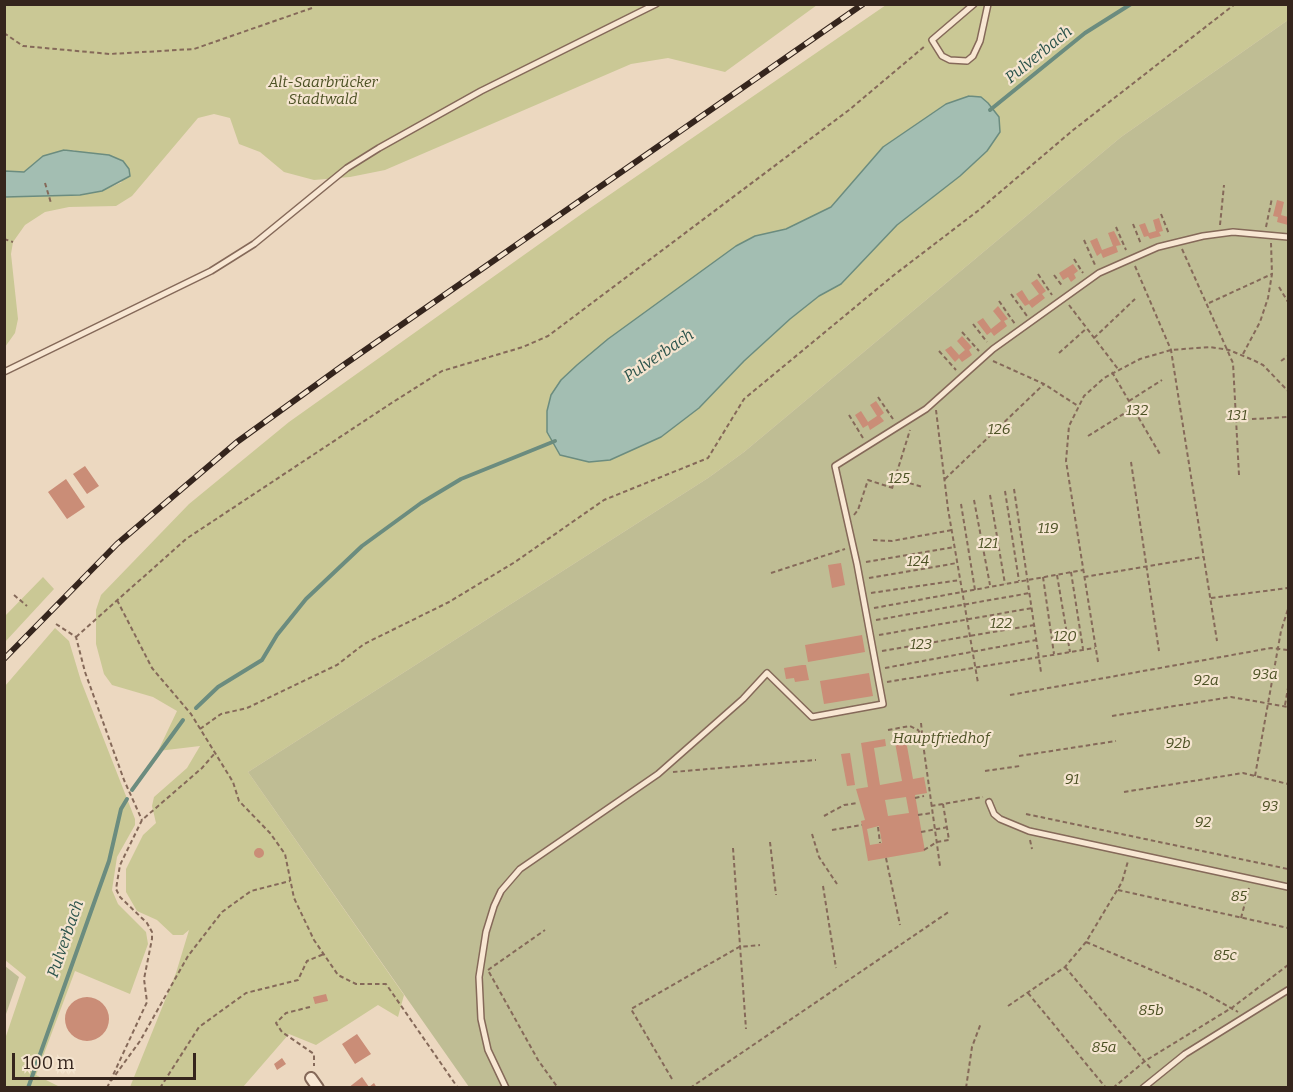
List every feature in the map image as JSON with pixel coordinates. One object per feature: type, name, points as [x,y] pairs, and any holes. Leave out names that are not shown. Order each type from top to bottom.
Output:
[{"type":"street","points":[[311,1078],[318,1088]]},
{"type":"lane","points":[[4,372],[211,271],[254,244],[347,168],[379,148],[481,91],[656,4]]},
{"type":"lane","points":[[974,4],[932,40],[942,56],[958,62],[967,61],[973,56],[980,41],[988,4]]},
{"type":"lane","points":[[506,1088],[489,1050],[481,1019],[479,968],[494,906],[501,891],[520,869],[658,774],[743,699],[767,673],[812,717],[883,704],[854,547],[835,466],[914,417],[984,356],[1099,273],[1144,252],[1175,242],[1219,234],[1268,233],[1288,237]]},
{"type":"lane","points":[[989,799],[994,814],[1000,819],[1029,831],[1288,887]]},
{"type":"lane","points":[[1143,1088],[1185,1054],[1288,990]]},
{"type":"path","points":[[200,729],[221,714],[247,708],[337,665],[364,644],[449,602],[515,562],[604,500],[708,458],[744,399],[894,275],[979,210],[1072,131],[1234,4]]},
{"type":"path","points":[[4,33],[23,46],[110,54],[194,48],[312,8]]},
{"type":"path","points":[[76,637],[186,539],[442,371],[523,347],[548,336],[849,110],[932,40]]},
{"type":"path","points":[[45,183],[51,203]]},
{"type":"path","points":[[1219,234],[1224,185]]},
{"type":"path","points":[[1243,354],[1260,322],[1272,274],[1268,233],[1272,198]]},
{"type":"path","points":[[1161,214],[1208,304],[1233,363],[1239,475]]},
{"type":"path","points":[[1133,224],[1144,252]]},
{"type":"path","points":[[1116,227],[1171,350],[1217,641]]},
{"type":"path","points":[[4,239],[14,242]]},
{"type":"path","points":[[1084,240],[1099,273]]},
{"type":"path","points":[[1074,259],[1088,281]]},
{"type":"path","points":[[1038,274],[1057,302]]},
{"type":"path","points":[[1208,304],[1272,274]]},
{"type":"path","points":[[1054,275],[1087,328],[1118,369]]},
{"type":"path","points":[[1279,287],[1288,302]]},
{"type":"path","points":[[1011,294],[1030,321]]},
{"type":"path","points":[[1094,338],[1135,300]]},
{"type":"path","points":[[999,301],[1019,329]]},
{"type":"path","points":[[973,324],[993,349]]},
{"type":"path","points":[[1059,353],[1087,328]]},
{"type":"path","points":[[962,332],[984,356],[1044,384],[1078,406]]},
{"type":"path","points":[[1098,662],[1066,461],[1069,426],[1078,406],[1093,386],[1118,369],[1171,350],[1210,347],[1243,354],[1263,365],[1288,391]]},
{"type":"path","points":[[939,351],[962,376]]},
{"type":"path","points":[[1281,361],[1288,356]]},
{"type":"path","points":[[1112,372],[1161,456]]},
{"type":"path","points":[[1129,401],[1162,380]]},
{"type":"path","points":[[945,479],[1044,384]]},
{"type":"path","points":[[878,397],[894,422]]},
{"type":"path","points":[[935,401],[957,563],[978,683]]},
{"type":"path","points":[[1088,436],[1133,408]]},
{"type":"path","points":[[849,415],[868,446]]},
{"type":"path","points":[[848,521],[858,510],[868,480],[894,488],[914,417]]},
{"type":"path","points":[[1237,420],[1288,417]]},
{"type":"path","points":[[1131,462],[1159,651]]},
{"type":"path","points":[[895,478],[923,487]]},
{"type":"path","points":[[1014,489],[1041,672]]},
{"type":"path","points":[[1005,491],[1019,581]]},
{"type":"path","points":[[990,495],[1005,584]]},
{"type":"path","points":[[974,500],[990,587]]},
{"type":"path","points":[[961,504],[975,590]]},
{"type":"path","points":[[873,540],[892,541],[952,530]]},
{"type":"path","points":[[771,573],[854,547]]},
{"type":"path","points":[[857,564],[955,547]]},
{"type":"path","points":[[1084,577],[1204,557]]},
{"type":"path","points":[[860,579],[957,563]]},
{"type":"path","points":[[865,609],[1083,570]]},
{"type":"path","points":[[1071,572],[1083,650]]},
{"type":"path","points":[[1057,574],[1070,652]]},
{"type":"path","points":[[1043,577],[1054,655]]},
{"type":"path","points":[[863,594],[960,580]]},
{"type":"path","points":[[1211,598],[1288,588]]},
{"type":"path","points":[[868,621],[1030,593]]},
{"type":"path","points":[[14,596],[27,606]]},
{"type":"path","points":[[117,600],[152,668],[191,714],[233,782],[238,801],[270,833],[285,854],[294,898],[314,940],[338,975],[356,984],[386,984],[458,1088]]},
{"type":"path","points":[[870,636],[1032,608]]},
{"type":"path","points":[[1255,776],[1288,609]]},
{"type":"path","points":[[56,624],[76,637],[94,698],[124,780],[142,820]]},
{"type":"path","points":[[873,653],[1034,625]]},
{"type":"path","points":[[876,670],[1036,640]]},
{"type":"path","points":[[879,684],[1096,648]]},
{"type":"path","points":[[1010,695],[1279,649],[1288,650]]},
{"type":"path","points":[[1112,716],[1231,697],[1287,706],[1288,688]]},
{"type":"path","points":[[921,723],[940,866]]},
{"type":"path","points":[[888,730],[910,726],[918,730],[922,736]]},
{"type":"path","points":[[1019,756],[1116,741]]},
{"type":"path","points":[[107,1087],[147,1002],[144,979],[152,946],[152,932],[147,923],[130,910],[116,889],[124,852],[142,820],[202,768],[215,753]]},
{"type":"path","points":[[658,774],[816,760]]},
{"type":"path","points":[[985,771],[1020,766]]},
{"type":"path","points":[[1124,792],[1243,773],[1288,784]]},
{"type":"path","points":[[915,798],[929,795]]},
{"type":"path","points":[[931,806],[989,799]]},
{"type":"path","points":[[824,816],[844,805],[858,803]]},
{"type":"path","points":[[924,849],[937,842],[949,840],[943,804]]},
{"type":"path","points":[[918,815],[932,813]]},
{"type":"path","points":[[1026,814],[1288,869]]},
{"type":"path","points":[[832,830],[862,825]]},
{"type":"path","points":[[878,827],[880,843]]},
{"type":"path","points":[[921,832],[947,827]]},
{"type":"path","points":[[812,834],[819,857],[837,884]]},
{"type":"path","points":[[770,842],[776,895]]},
{"type":"path","points":[[733,848],[746,1029]]},
{"type":"path","points":[[1008,1006],[1065,967],[1086,942],[1118,890],[1130,852]]},
{"type":"path","points":[[886,858],[900,925]]},
{"type":"path","points":[[1241,918],[1251,879]]},
{"type":"path","points":[[107,1087],[140,1041],[188,956],[222,912],[250,891],[290,880]]},
{"type":"path","points":[[823,886],[836,968]]},
{"type":"path","points":[[1118,890],[1288,928]]},
{"type":"path","points":[[690,1088],[950,911]]},
{"type":"path","points":[[545,930],[488,970],[538,1060],[558,1088]]},
{"type":"path","points":[[1086,942],[1233,1007],[1244,1018]]},
{"type":"path","points":[[672,1079],[631,1009],[739,947],[760,945]]},
{"type":"path","points":[[160,1088],[199,1027],[246,993],[298,980],[307,961],[324,954]]},
{"type":"path","points":[[1113,1088],[1145,1061],[1233,1007],[1288,965]]},
{"type":"path","points":[[1065,967],[1156,1076]]},
{"type":"path","points":[[1028,993],[1106,1088]]},
{"type":"path","points":[[310,1007],[286,1012],[276,1023],[282,1032],[314,1054],[316,1061],[311,1078]]},
{"type":"path","points":[[966,1088],[972,1047],[981,1023]]},
{"type":"green space","name":"Alt-Saarbrücker Stadtwald","points":[[5,5],[817,5],[725,72],[668,58],[631,64],[385,170],[350,177],[314,180],[284,172],[260,152],[239,144],[230,118],[214,114],[198,118],[132,196],[116,206],[69,207],[45,212],[25,225],[13,242],[11,254],[18,319],[15,333],[5,347],[5,197],[80,195],[102,191],[122,182],[74,150],[43,156],[24,172],[5,171]]},
{"type":"green space","points":[[886,5],[1288,5],[1288,20],[1121,137],[744,452],[708,478],[248,772],[404,995],[398,1017],[378,1005],[316,1045],[289,1034],[243,1087],[130,1087],[176,973],[189,930],[183,935],[173,935],[157,920],[137,911],[126,892],[126,869],[143,835],[156,823],[152,806],[154,797],[187,768],[200,746],[158,751],[177,711],[153,697],[112,685],[104,674],[96,644],[96,610],[101,595],[189,504],[289,422],[583,213]],"holes":[[[981,97],[999,117],[1000,132],[987,151],[960,176],[897,225],[841,284],[819,296],[790,319],[744,361],[699,408],[661,437],[755,236],[786,229],[831,207],[883,147],[946,104]]]},
{"type":"green space","name":"Hauptfriedhof","points":[[1288,20],[1288,1087],[469,1087],[248,772],[708,478],[744,452],[1121,137]]},
{"type":"green space","points":[[43,577],[54,589],[5,642],[5,616]]},
{"type":"green space","points":[[55,628],[69,641],[81,681],[135,819],[135,825],[117,857],[112,890],[118,904],[146,932],[148,944],[130,994],[75,971],[36,1075],[60,1087],[5,1087],[5,1039],[26,977],[5,960],[5,686]]},
{"type":"green space","points":[[5,966],[19,977],[5,1017]]},
{"type":"water","points":[[969,96],[981,97],[988,103],[999,117],[1000,132],[987,151],[960,176],[897,225],[841,284],[819,296],[790,319],[744,361],[699,408],[661,437],[610,460],[589,462],[560,455],[547,432],[547,411],[551,395],[561,380],[577,365],[608,339],[736,246],[755,236],[786,229],[831,207],[883,147],[946,104]]},
{"type":"water","points":[[64,150],[109,155],[123,161],[129,169],[130,176],[102,191],[80,195],[5,197],[5,171],[24,172],[43,156]]},
{"type":"building","points":[[1277,200],[1284,202],[1281,215],[1288,217],[1288,225],[1277,222],[1278,217],[1273,216]]},
{"type":"building","points":[[1159,218],[1163,231],[1159,232],[1161,236],[1150,239],[1148,236],[1144,237],[1139,225],[1145,223],[1149,233],[1156,231],[1153,220]]},
{"type":"building","points":[[1114,231],[1121,245],[1116,246],[1118,252],[1103,258],[1101,253],[1097,256],[1090,241],[1097,238],[1102,250],[1113,246],[1108,233]]},
{"type":"building","points":[[1073,264],[1078,271],[1074,274],[1076,278],[1071,282],[1068,277],[1063,280],[1059,273]]},
{"type":"building","points":[[1037,279],[1046,291],[1042,294],[1045,298],[1032,308],[1029,304],[1025,306],[1016,294],[1022,290],[1029,301],[1039,294],[1031,283]]},
{"type":"building","points":[[998,306],[1008,319],[1004,321],[1007,326],[994,336],[991,332],[987,335],[977,322],[983,318],[991,329],[1001,321],[993,311]]},
{"type":"building","points":[[962,336],[972,347],[969,350],[972,355],[962,362],[959,358],[955,362],[945,350],[951,346],[959,355],[965,350],[957,341]]},
{"type":"building","points":[[876,401],[884,413],[880,416],[884,421],[870,430],[868,425],[863,428],[855,415],[861,411],[868,422],[877,416],[870,405]]},
{"type":"building","points":[[85,466],[99,486],[87,494],[73,474]]},
{"type":"building","points":[[66,479],[85,507],[67,519],[48,492]]},
{"type":"building","points":[[841,563],[845,585],[832,588],[828,565]]},
{"type":"building","points":[[862,635],[865,652],[808,662],[805,645]]},
{"type":"building","points":[[806,665],[809,680],[795,682],[794,678],[786,679],[784,668]]},
{"type":"building","points":[[869,673],[873,696],[824,704],[820,681]]},
{"type":"building","points":[[905,735],[913,779],[924,777],[927,793],[915,795],[925,851],[868,861],[861,821],[865,820],[856,789],[868,787],[861,743],[885,739],[886,746],[874,748],[880,785],[902,781],[894,737]],"holes":[[[906,797],[909,813],[888,816],[885,800]],[[879,826],[882,843],[870,845],[867,829]]]},
{"type":"building","points":[[850,753],[855,785],[847,786],[841,754]]},
{"type":"building","points":[[259,848],[263,849],[263,857],[259,858],[255,857],[254,853],[255,849]]},
{"type":"building","points":[[326,994],[328,1001],[315,1004],[313,997]]},
{"type":"building","points":[[87,997],[96,998],[103,1003],[108,1010],[108,1028],[103,1035],[96,1040],[87,1041],[78,1040],[71,1035],[66,1028],[65,1019],[66,1010],[71,1003],[78,998]]},
{"type":"building","points":[[357,1034],[371,1054],[355,1064],[342,1044]]},
{"type":"building","points":[[282,1058],[286,1064],[277,1070],[274,1064]]},
{"type":"building","points":[[362,1077],[369,1087],[374,1083],[377,1088],[348,1088]]},
{"type":"waterway","name":"Pulverbach","points":[[990,110],[1085,33],[1131,4]]},
{"type":"waterway","name":"Pulverbach","points":[[196,708],[218,687],[262,660],[277,635],[306,599],[362,546],[421,503],[461,479],[555,441]]},
{"type":"waterway","name":"Pulverbach","points":[[132,790],[183,720]]},
{"type":"waterway","name":"Pulverbach","points":[[28,1088],[109,861],[121,809],[127,799]]},
{"type":"railway","points":[[4,659],[117,544],[237,442],[345,364],[863,4]]},
{"type":"park label","name":"132","points":[[1137,411]]},
{"type":"park label","name":"131","points":[[1237,416]]},
{"type":"park label","name":"126","points":[[999,430]]},
{"type":"park label","name":"125","points":[[899,479]]},
{"type":"park label","name":"119","points":[[1048,529]]},
{"type":"park label","name":"121","points":[[988,544]]},
{"type":"park label","name":"124","points":[[918,562]]},
{"type":"park label","name":"122","points":[[1001,624]]},
{"type":"park label","name":"120","points":[[1065,637]]},
{"type":"park label","name":"123","points":[[921,645]]},
{"type":"park label","name":"93a","points":[[1265,675]]},
{"type":"park label","name":"92a","points":[[1206,681]]},
{"type":"park label","name":"92b","points":[[1178,744]]},
{"type":"park label","name":"91","points":[[1072,780]]},
{"type":"park label","name":"93","points":[[1270,807]]},
{"type":"park label","name":"92","points":[[1203,823]]},
{"type":"park label","name":"85","points":[[1239,897]]},
{"type":"park label","name":"85c","points":[[1225,956]]},
{"type":"park label","name":"85b","points":[[1151,1011]]},
{"type":"park label","name":"85a","points":[[1104,1048]]}]
